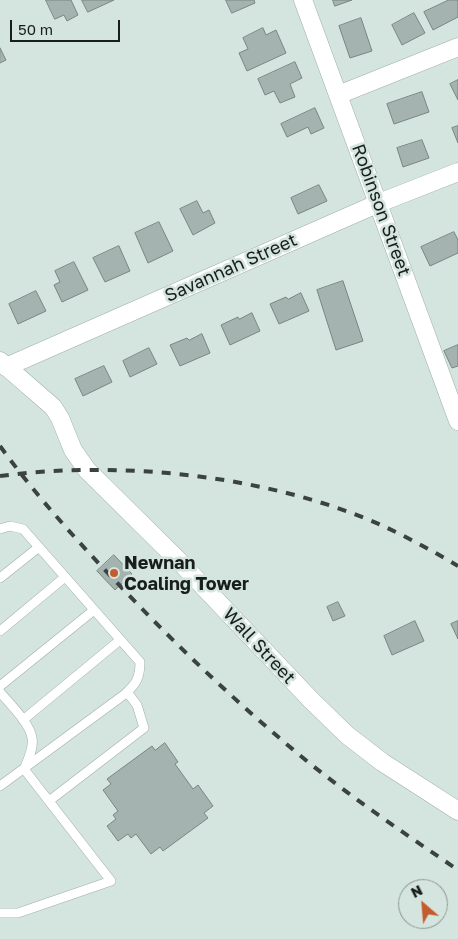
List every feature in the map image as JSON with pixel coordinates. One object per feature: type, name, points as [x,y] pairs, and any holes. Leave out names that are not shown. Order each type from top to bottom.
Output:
[{"type":"street","name":"Robinson Street","points":[[303,0],[458,421]]},
{"type":"street","points":[[338,95],[458,47]]},
{"type":"street","name":"Savannah Street","points":[[3,364],[379,203],[458,172]]},
{"type":"street","name":"Wall Street","points":[[3,364],[53,407],[60,418],[73,450],[87,470],[180,562],[311,700],[347,735],[375,757],[458,812]]},
{"type":"lane","points":[[0,529],[10,526],[23,529],[140,662],[139,679],[127,692],[0,786]]},
{"type":"lane","points":[[0,578],[38,547]]},
{"type":"lane","points":[[0,631],[65,577]]},
{"type":"lane","points":[[0,686],[94,610]]},
{"type":"lane","points":[[23,720],[120,640]]},
{"type":"lane","points":[[0,692],[23,720],[33,739],[24,769]]},
{"type":"lane","points":[[49,801],[144,728],[137,705],[127,692]]},
{"type":"lane","points":[[0,913],[18,913],[111,880],[24,769]]},
{"type":"building","points":[[46,0],[71,0],[78,15],[67,21],[64,15],[55,19]]},
{"type":"building","points":[[82,0],[114,0],[88,12]]},
{"type":"building","points":[[226,0],[254,0],[255,3],[232,13]]},
{"type":"building","points":[[333,0],[352,0],[335,6]]},
{"type":"building","points":[[449,0],[458,0],[458,17],[433,30],[424,12]]},
{"type":"building","points":[[414,13],[425,33],[402,45],[392,25]]},
{"type":"building","points":[[361,18],[372,51],[350,58],[339,26]]},
{"type":"building","points":[[263,28],[266,35],[276,30],[286,53],[247,71],[239,53],[248,49],[243,38]]},
{"type":"building","points":[[0,48],[6,60],[0,63]]},
{"type":"building","points":[[295,62],[302,78],[290,84],[295,97],[280,103],[274,91],[265,95],[258,79]]},
{"type":"building","points":[[458,80],[458,100],[450,84]]},
{"type":"building","points":[[422,92],[429,112],[394,124],[387,104]]},
{"type":"building","points":[[315,108],[324,128],[311,134],[308,127],[287,137],[281,124]]},
{"type":"building","points":[[458,126],[458,143],[452,128]]},
{"type":"building","points":[[422,140],[429,158],[403,167],[397,148]]},
{"type":"building","points":[[319,185],[327,201],[298,214],[291,198]]},
{"type":"building","points":[[197,201],[203,213],[209,210],[215,223],[193,235],[180,209]]},
{"type":"building","points":[[159,222],[173,251],[148,263],[135,233]]},
{"type":"building","points":[[454,232],[458,240],[458,253],[430,266],[421,247]]},
{"type":"building","points":[[119,246],[130,271],[105,282],[93,258]]},
{"type":"building","points":[[74,262],[88,290],[62,302],[54,285],[60,282],[55,271]]},
{"type":"building","points":[[343,281],[363,341],[336,350],[317,290]]},
{"type":"building","points":[[36,291],[46,311],[18,324],[9,304]]},
{"type":"building","points":[[301,293],[309,311],[279,324],[270,304]]},
{"type":"building","points":[[252,313],[260,331],[230,345],[221,325]]},
{"type":"building","points":[[202,334],[210,353],[180,366],[170,345]]},
{"type":"building","points":[[458,345],[458,366],[452,368],[444,351]]},
{"type":"building","points":[[149,348],[157,364],[130,377],[123,361]]},
{"type":"building","points":[[104,366],[112,382],[83,396],[75,379]]},
{"type":"building","name":"Newnan Coaling Tower","points":[[114,555],[132,574],[115,590],[97,571]]},
{"type":"building","points":[[338,602],[345,616],[333,621],[327,607]]},
{"type":"building","points":[[415,621],[424,641],[392,655],[384,636]]},
{"type":"building","points":[[458,621],[458,639],[451,624]]},
{"type":"building","points":[[165,743],[178,762],[175,764],[193,789],[198,785],[213,806],[204,813],[208,818],[163,851],[160,847],[151,854],[136,834],[131,838],[128,834],[118,841],[107,826],[116,819],[113,815],[118,811],[103,790],[111,784],[107,779],[152,746],[155,750]]},
{"type":"railway","points":[[0,446],[44,502],[91,555],[205,671],[268,728],[331,780],[372,811],[458,870]]},
{"type":"railway","points":[[0,476],[46,471],[144,471],[243,483],[291,494],[337,508],[381,525],[420,544],[458,566]]},
{"type":"place","name":"Newnan Coaling Tower","points":[[114,573]]}]
